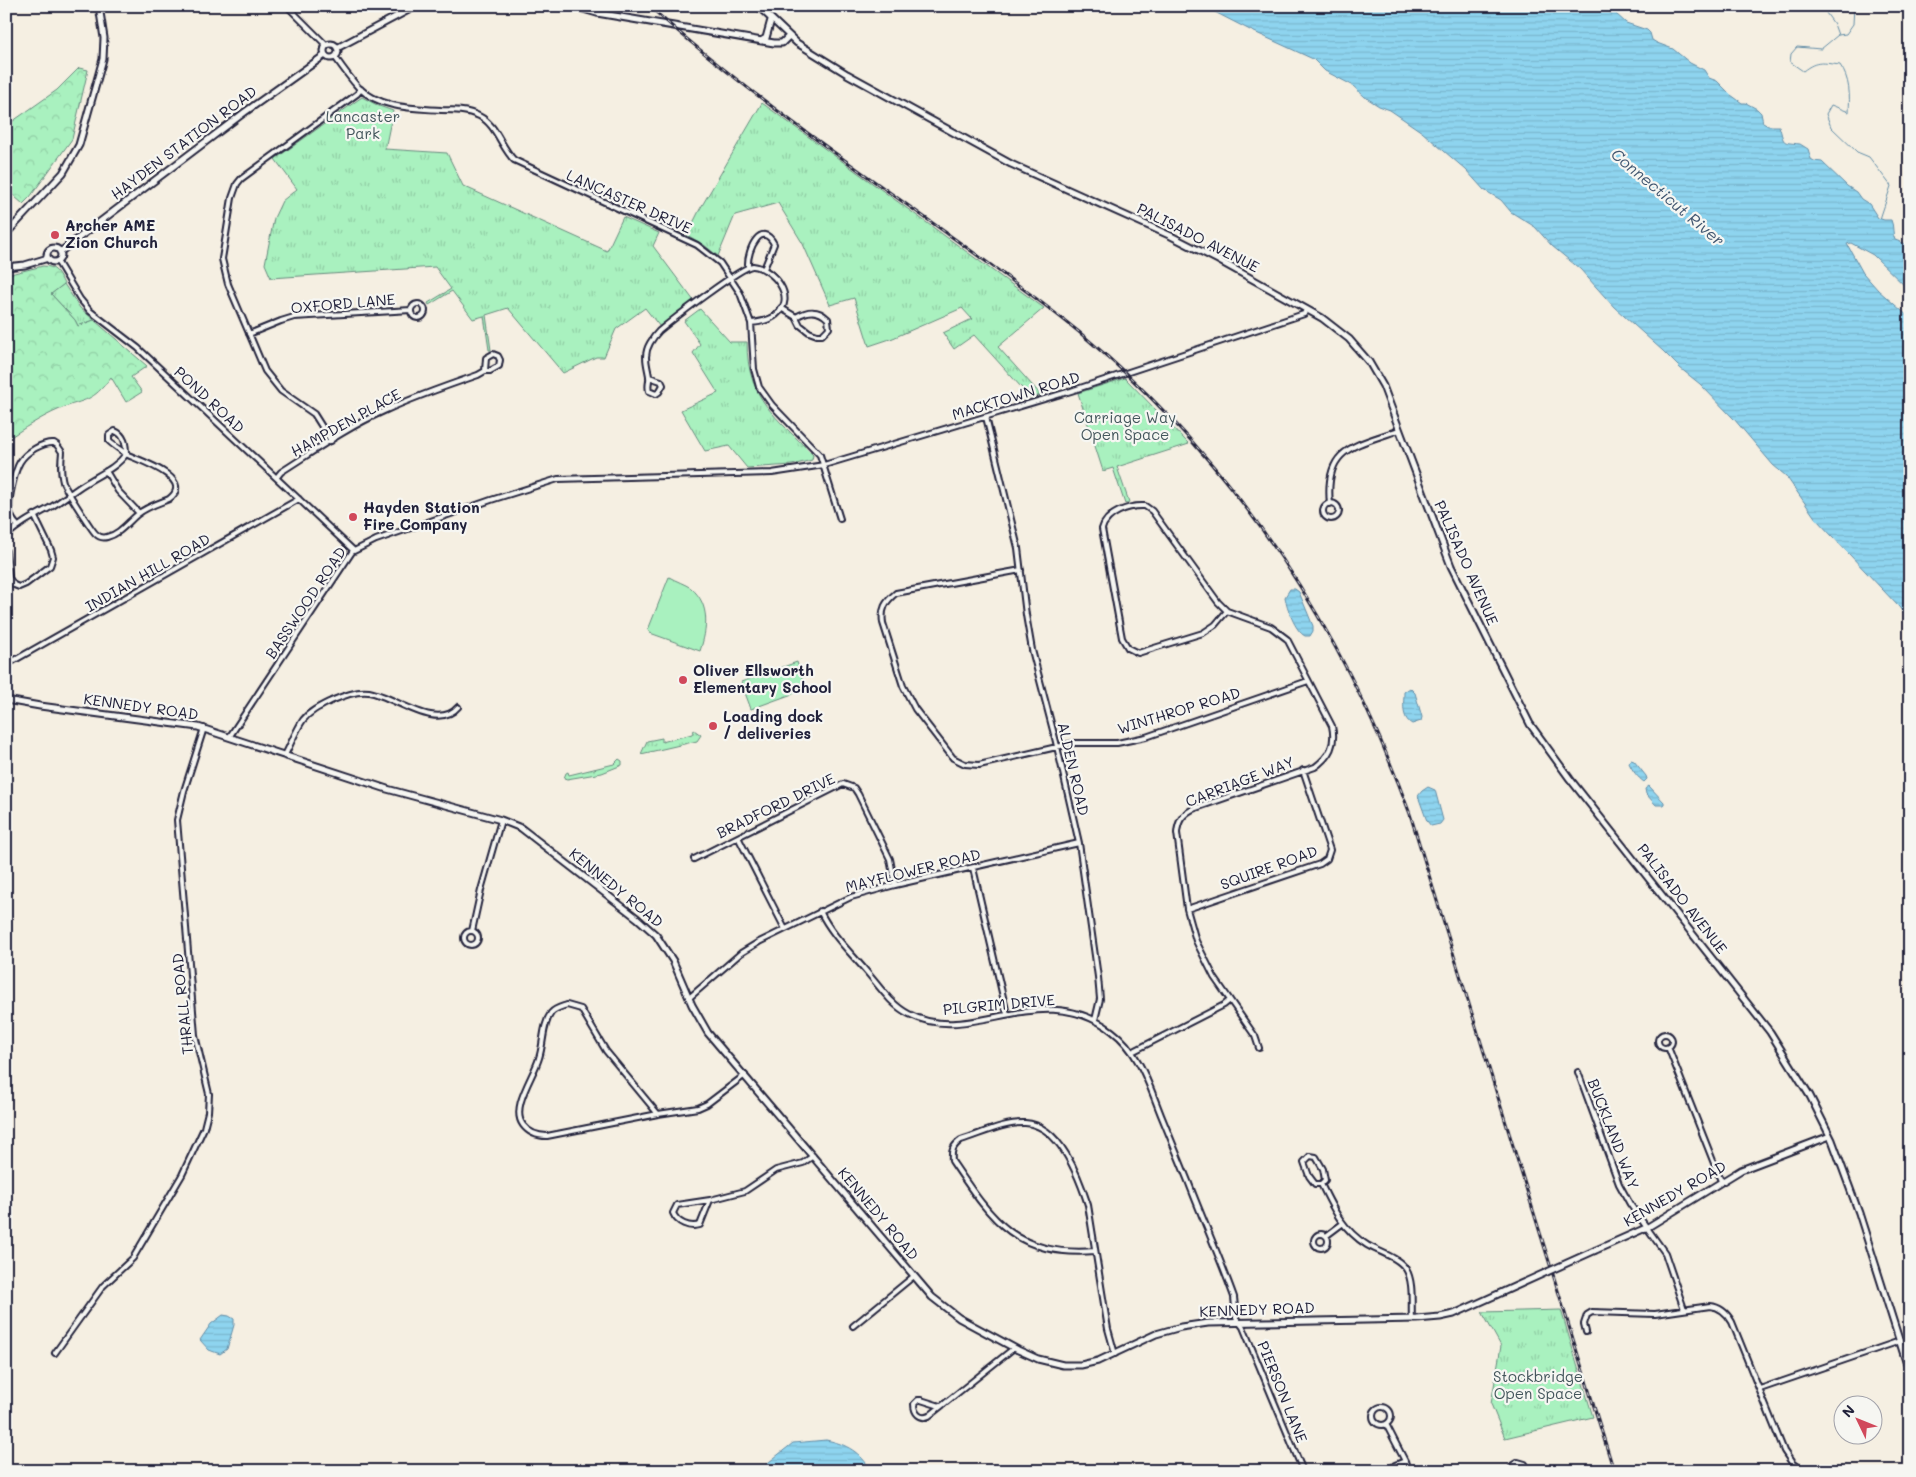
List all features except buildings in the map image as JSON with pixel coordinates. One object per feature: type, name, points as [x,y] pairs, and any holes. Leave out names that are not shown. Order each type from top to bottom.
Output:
[{"type":"street","points":[[6,234],[58,178],[70,163],[79,145],[102,63],[104,42],[99,6]]},
{"type":"street","points":[[287,6],[327,46]]},
{"type":"street","points":[[337,48],[416,6]]},
{"type":"street","points":[[573,6],[597,13],[779,44],[789,36]]},
{"type":"street","name":"PALISADO AVENUE","points":[[758,6],[789,36],[822,60],[996,157],[1170,236],[1229,266],[1336,328],[1356,346],[1369,362],[1383,386],[1451,566],[1533,730],[1770,1032],[1810,1096],[1830,1136],[1859,1213],[1910,1374]]},
{"type":"street","points":[[761,41],[766,38],[771,20]]},
{"type":"street","points":[[327,46],[333,45],[337,48]]},
{"type":"street","points":[[327,46],[324,50],[329,58],[335,57],[338,52],[337,48]]},
{"type":"street","name":"HAYDEN STATION ROAD","points":[[60,252],[245,112],[326,55]]},
{"type":"street","name":"LANCASTER DRIVE","points":[[335,57],[361,89],[376,100],[397,106],[459,111],[478,115],[489,124],[507,153],[514,160],[697,245],[720,263],[731,277],[746,304],[751,323],[754,369],[759,387],[772,405],[820,455],[840,519]]},
{"type":"street","points":[[331,441],[314,414],[274,384],[261,363],[228,284],[222,259],[232,198],[241,179],[357,94],[361,89]]},
{"type":"street","points":[[748,266],[747,256],[752,244],[759,236],[764,235],[768,236],[774,244],[764,269]]},
{"type":"street","points":[[56,249],[60,252],[60,257],[57,261],[53,262],[48,258],[48,253],[51,250],[56,249]]},
{"type":"street","points":[[6,267],[25,265],[48,258]]},
{"type":"street","name":"POND ROAD","points":[[57,261],[90,312],[138,348],[353,550]]},
{"type":"street","points":[[649,377],[658,379],[662,385],[656,394],[649,391],[646,360],[646,353],[655,336],[748,266],[764,269],[778,280],[784,294],[778,313],[771,318],[751,323]]},
{"type":"street","points":[[781,308],[796,317],[800,325],[817,335],[822,335],[829,328],[828,319],[816,311],[803,313],[796,317]]},
{"type":"street","name":"OXFORD LANE","points":[[249,334],[294,317],[411,310]]},
{"type":"street","name":"MACKTOWN ROAD","points":[[724,474],[772,473],[824,465],[1067,392],[1304,314],[1306,310]]},
{"type":"street","name":"HAMPDEN PLACE","points":[[276,477],[331,441],[382,412],[414,398],[478,376],[485,371],[490,371],[498,366],[500,360],[498,356],[492,354],[486,358],[485,371]]},
{"type":"street","name":"ALDEN ROAD","points":[[986,417],[1014,525],[1032,650],[1058,747],[1079,843],[1100,999],[1095,1020]]},
{"type":"street","points":[[1330,504],[1329,477],[1333,466],[1341,455],[1355,446],[1399,430]]},
{"type":"street","points":[[6,536],[34,515],[50,507],[69,494],[106,471],[116,466],[126,454],[125,441],[118,432],[111,432],[108,442],[126,454],[158,467],[170,477],[176,488],[173,496],[169,499],[139,513],[114,534],[105,538],[98,536],[69,494],[65,488],[61,476],[62,452],[57,445],[50,443],[36,448],[22,459],[19,464],[10,499],[9,511],[18,526]]},
{"type":"street","points":[[106,471],[118,491],[139,513]]},
{"type":"street","name":"BASSWOOD ROAD","points":[[230,736],[353,550],[494,498],[558,479],[724,474]]},
{"type":"street","name":"INDIAN HILL ROAD","points":[[6,665],[299,499]]},
{"type":"street","points":[[1330,504],[1336,505],[1339,510],[1338,515],[1333,519],[1327,519],[1323,513],[1324,508],[1330,504]]},
{"type":"street","name":"CARRIAGE WAY","points":[[1227,611],[1215,625],[1203,633],[1144,652],[1138,653],[1128,648],[1122,638],[1107,561],[1102,529],[1105,521],[1113,514],[1135,507],[1148,508],[1218,602],[1227,611],[1271,627],[1287,639],[1332,726],[1333,745],[1327,756],[1315,767],[1192,809],[1181,818],[1178,824],[1177,833],[1187,909],[1196,941],[1214,977],[1255,1036],[1259,1048]]},
{"type":"street","points":[[6,551],[9,578],[14,585],[26,584],[50,566],[51,550],[34,515]]},
{"type":"street","name":"WINTHROP ROAD","points":[[1021,570],[896,593],[885,604],[881,613],[882,623],[910,702],[949,753],[959,762],[970,766],[979,765],[1080,742],[1117,743],[1139,738],[1308,681]]},
{"type":"street","points":[[285,755],[302,722],[310,713],[336,699],[357,692],[380,695],[433,716],[448,715],[458,707]]},
{"type":"street","name":"KENNEDY ROAD","points":[[6,700],[204,728],[386,789],[512,823],[531,835],[648,927],[663,944],[700,1021],[932,1297],[951,1312],[1014,1348],[1038,1359],[1063,1364],[1089,1363],[1115,1354],[1146,1338],[1181,1327],[1208,1323],[1440,1318],[1454,1314],[1648,1227],[1721,1181],[1752,1166],[1830,1136]]},
{"type":"street","name":"THRALL ROAD","points":[[56,1353],[103,1286],[132,1258],[182,1175],[204,1128],[208,1112],[209,1094],[195,1035],[177,820],[204,728]]},
{"type":"street","name":"SQUIRE ROAD","points":[[1187,909],[1320,864],[1327,859],[1330,850],[1303,770]]},
{"type":"street","name":"BRADFORD DRIVE","points":[[694,859],[843,784],[854,788],[858,794],[886,849],[895,884]]},
{"type":"street","points":[[472,931],[501,820]]},
{"type":"street","points":[[738,837],[785,929]]},
{"type":"street","name":"MAYFLOWER ROAD","points":[[689,998],[741,954],[785,929],[851,897],[895,884],[1079,843]]},
{"type":"street","points":[[973,868],[1006,1014]]},
{"type":"street","name":"PILGRIM DRIVE","points":[[820,912],[832,930],[889,997],[908,1013],[929,1021],[946,1024],[1006,1014],[1057,1009],[1095,1020],[1120,1037],[1132,1052],[1148,1083],[1229,1283],[1234,1297],[1236,1318],[1239,1322]]},
{"type":"street","points":[[1132,1052],[1224,1005],[1230,1000]]},
{"type":"street","points":[[658,1114],[606,1051],[581,1009],[567,1005],[552,1011],[547,1019],[537,1066],[520,1102],[519,1117],[526,1129],[535,1134],[547,1136],[698,1108],[707,1104],[744,1075]]},
{"type":"street","points":[[1668,1047],[1721,1181]]},
{"type":"street","name":"BUCKLAND WAY","points":[[1578,1072],[1619,1184],[1630,1204],[1666,1253],[1684,1309]]},
{"type":"street","points":[[1095,1251],[1062,1251],[1035,1245],[1018,1237],[1001,1225],[984,1206],[952,1161],[951,1151],[956,1144],[961,1140],[1017,1124],[1031,1124],[1045,1131],[1063,1149],[1082,1186],[1093,1230],[1108,1329],[1115,1354]]},
{"type":"street","points":[[710,1200],[700,1225],[694,1226],[680,1222],[673,1216],[672,1213],[677,1206],[745,1191],[776,1170],[803,1163],[813,1156]]},
{"type":"street","points":[[1310,1156],[1316,1157],[1323,1169],[1325,1180],[1322,1184],[1315,1184],[1309,1176],[1304,1162],[1310,1156]]},
{"type":"street","points":[[1322,1184],[1342,1224],[1360,1240],[1396,1260],[1406,1270],[1410,1284],[1412,1319]]},
{"type":"street","points":[[1326,1236],[1342,1224]]},
{"type":"street","points":[[853,1326],[914,1276]]},
{"type":"street","points":[[1586,1332],[1584,1324],[1587,1315],[1592,1312],[1655,1314],[1715,1306],[1726,1313],[1732,1322],[1784,1451],[1792,1463],[1803,1471]]},
{"type":"street","name":"PIERSON LANE","points":[[1239,1322],[1243,1327],[1303,1471]]},
{"type":"street","points":[[1760,1389],[1900,1341]]},
{"type":"street","points":[[940,1406],[921,1400],[914,1404],[916,1413],[922,1417],[929,1416],[1014,1348]]},
{"type":"street","points":[[1379,1408],[1386,1408],[1391,1413],[1391,1418],[1386,1424],[1381,1425],[1374,1420],[1375,1412],[1379,1408]]},
{"type":"street","points":[[1386,1424],[1405,1460],[1408,1471]]},
{"type":"street","points":[[1391,1471],[1395,1465],[1405,1460]]},
{"type":"street","points":[[1510,1471],[1513,1465],[1518,1462],[1525,1464],[1528,1471]]},
{"type":"green space","points":[[79,68],[88,70],[72,139],[23,204],[6,189],[6,126],[57,90]]},
{"type":"green space","name":"Lancaster Park","points":[[362,97],[393,111],[385,149],[447,153],[463,186],[607,251],[623,217],[659,233],[653,246],[694,301],[660,327],[645,308],[616,329],[604,357],[596,357],[563,373],[508,308],[486,315],[491,350],[489,350],[484,316],[473,319],[452,291],[429,305],[428,303],[451,289],[435,267],[271,278],[265,264],[274,218],[282,201],[297,189],[275,159]]},
{"type":"green space","points":[[762,103],[1044,308],[998,347],[1041,395],[1031,398],[974,335],[954,349],[943,333],[972,319],[962,308],[893,338],[869,346],[854,298],[830,305],[803,244],[778,203],[735,215],[718,256],[687,235],[700,209]]},
{"type":"green space","points":[[43,266],[51,267],[60,277],[64,284],[51,294],[75,320],[78,326],[94,320],[147,366],[131,377],[142,392],[126,402],[111,377],[99,391],[88,399],[60,409],[32,423],[6,440],[6,275]]},
{"type":"green space","points":[[64,284],[80,308],[94,320],[78,326],[75,320],[51,294]]},
{"type":"green space","points":[[700,309],[730,342],[747,342],[748,362],[758,393],[766,406],[813,455],[812,460],[792,465],[747,468],[729,446],[705,451],[681,410],[718,393],[693,353],[700,344],[684,321]]},
{"type":"green space","name":"Carriage Way Open Space","points":[[1125,378],[1189,444],[1117,467],[1129,502],[1125,504],[1113,468],[1103,471],[1078,393]]},
{"type":"green space","points":[[669,577],[691,588],[702,602],[706,626],[700,651],[650,633],[648,630]]},
{"type":"green space","points":[[797,662],[806,689],[751,709],[741,682]]},
{"type":"green space","points":[[694,730],[701,735],[697,741],[641,754],[647,741],[662,738],[662,742],[692,734]]},
{"type":"green space","points":[[619,759],[622,761],[622,765],[602,773],[564,778],[568,772],[569,775],[614,764]]},
{"type":"green space","name":"Stockbridge Open Space","points":[[1561,1310],[1593,1417],[1505,1438],[1491,1404],[1501,1346],[1482,1312]]},
{"type":"water","name":"Connecticut River","points":[[1203,6],[1604,6],[1611,14],[1615,13],[1626,23],[1647,30],[1652,40],[1673,49],[1690,63],[1704,70],[1709,78],[1717,81],[1742,103],[1757,109],[1761,113],[1763,123],[1768,126],[1779,126],[1784,141],[1800,144],[1808,149],[1811,159],[1822,162],[1856,192],[1861,199],[1869,204],[1878,218],[1891,220],[1895,240],[1906,244],[1907,252],[1910,255],[1910,291],[1873,255],[1851,243],[1847,244],[1863,273],[1878,290],[1910,318],[1910,621],[1816,519],[1786,476],[1773,465],[1734,419],[1700,384],[1614,307],[1580,269],[1552,246],[1535,227],[1511,212],[1501,200],[1484,190],[1466,170],[1422,132],[1390,110],[1379,106],[1352,85],[1325,71],[1313,59]]},
{"type":"water","points":[[1290,589],[1295,589],[1299,592],[1313,626],[1310,636],[1305,636],[1301,633],[1292,619],[1285,597]]},
{"type":"water","points":[[1410,688],[1415,693],[1422,717],[1421,721],[1412,724],[1406,718],[1404,710],[1404,692]]},
{"type":"water","points":[[1631,760],[1634,761],[1646,776],[1647,779],[1644,782],[1637,776],[1629,763]]},
{"type":"water","points":[[1649,786],[1664,802],[1664,805],[1656,805],[1646,794],[1645,789]]},
{"type":"water","points":[[1428,787],[1435,790],[1443,820],[1440,824],[1431,826],[1427,821],[1418,796]]},
{"type":"water","points":[[223,1315],[234,1319],[234,1325],[227,1349],[220,1354],[209,1350],[200,1340],[211,1324]]},
{"type":"water","points":[[826,1440],[840,1444],[858,1454],[871,1471],[762,1471],[769,1462],[793,1443]]},
{"type":"waterway","points":[[1821,6],[1834,24],[1838,35]]},
{"type":"waterway","points":[[1854,6],[1853,24],[1846,34],[1838,35],[1821,49],[1797,47],[1791,54],[1790,62],[1803,71],[1812,65],[1820,63],[1840,65],[1843,70],[1849,87],[1849,112],[1831,105],[1826,114],[1831,127],[1857,152],[1869,157],[1891,186],[1880,219]]},
{"type":"railway","points":[[649,6],[759,97],[1017,284],[1079,332],[1135,382],[1187,436],[1234,492],[1277,551],[1316,613],[1351,677],[1382,744],[1410,814],[1614,1471]]},
{"type":"place","name":"Archer AME Zion Church","points":[[55,235]]},
{"type":"place","name":"Hayden Station Fire Company","points":[[353,517]]},
{"type":"place","name":"Oliver Ellsworth Elementary School","points":[[683,680]]},
{"type":"place","name":"Loading dock / deliveries","points":[[713,726]]}]
